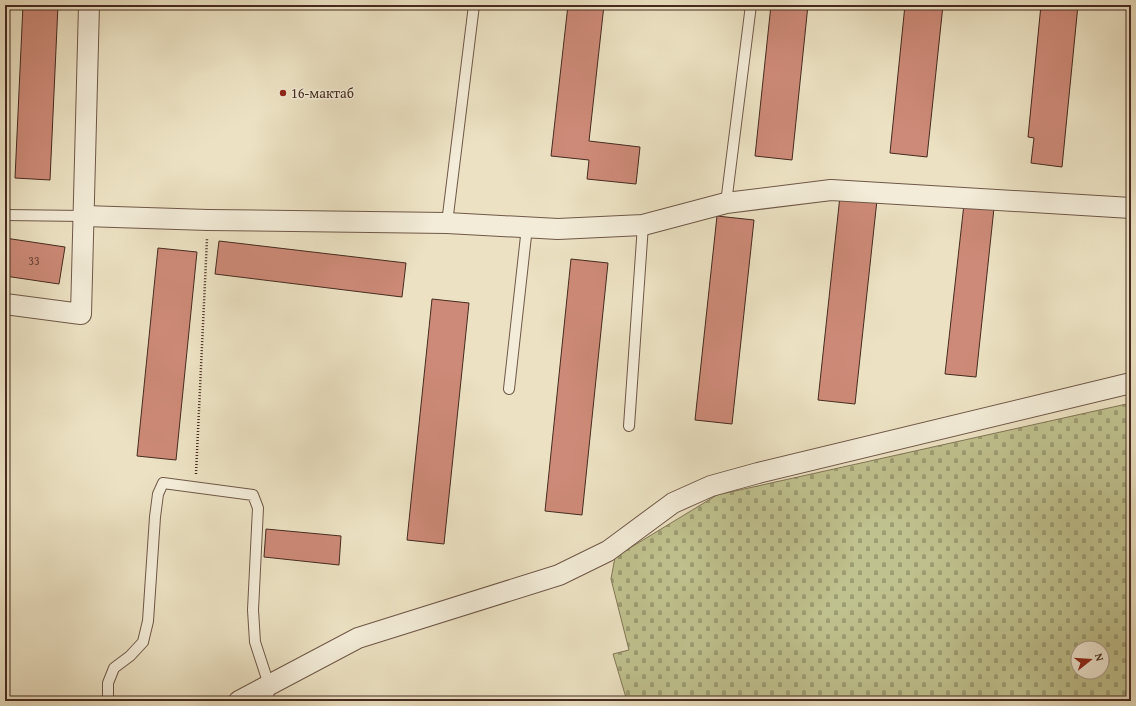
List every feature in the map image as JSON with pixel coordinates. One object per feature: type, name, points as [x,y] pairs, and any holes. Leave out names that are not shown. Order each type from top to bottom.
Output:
[{"type":"street","points":[[5,304],[81,314],[89,5]]},
{"type":"street","points":[[84,216],[208,220],[447,223],[558,229],[643,225],[726,203],[831,190],[1131,208]]},
{"type":"street","points":[[239,701],[268,693],[358,638],[560,575],[608,551],[673,503],[711,486],[765,471],[1131,383]]},
{"type":"lane","points":[[447,223],[474,5]]},
{"type":"lane","points":[[726,203],[751,5]]},
{"type":"lane","points":[[5,215],[84,216]]},
{"type":"lane","points":[[629,426],[643,225]]},
{"type":"lane","points":[[509,389],[527,227]]},
{"type":"lane","points":[[108,701],[108,683],[114,668],[130,656],[143,642],[148,621],[155,517],[158,494],[163,483],[196,486],[253,495],[258,508],[253,610],[255,642],[268,693]]},
{"type":"path","points":[[196,486],[208,220]]},
{"type":"green space","points":[[1131,403],[1131,701],[627,701],[613,654],[629,650],[611,579],[615,557],[717,495]]},
{"type":"building","points":[[23,5],[58,5],[50,180],[15,178]]},
{"type":"building","points":[[568,5],[604,5],[589,141],[640,147],[636,184],[587,179],[589,160],[551,156]]},
{"type":"building","points":[[771,5],[808,5],[792,160],[755,156]]},
{"type":"building","points":[[905,5],[943,5],[927,157],[890,153]]},
{"type":"building","points":[[1041,5],[1078,5],[1062,167],[1031,163],[1034,138],[1028,137]]},
{"type":"building","points":[[840,196],[877,200],[855,404],[818,400]]},
{"type":"building","points":[[964,204],[994,208],[976,377],[945,374]]},
{"type":"building","points":[[717,216],[754,220],[732,424],[695,420]]},
{"type":"building","points":[[5,238],[65,247],[59,284],[5,276]]},
{"type":"building","points":[[219,241],[406,263],[402,297],[215,274]]},
{"type":"building","points":[[158,248],[197,252],[176,460],[137,456]]},
{"type":"building","points":[[571,259],[608,263],[582,515],[545,511]]},
{"type":"building","points":[[432,299],[469,303],[444,544],[407,540]]},
{"type":"building","points":[[266,529],[341,536],[339,565],[264,557]]},
{"type":"place","name":"16-мактаб","points":[[283,93]]}]
